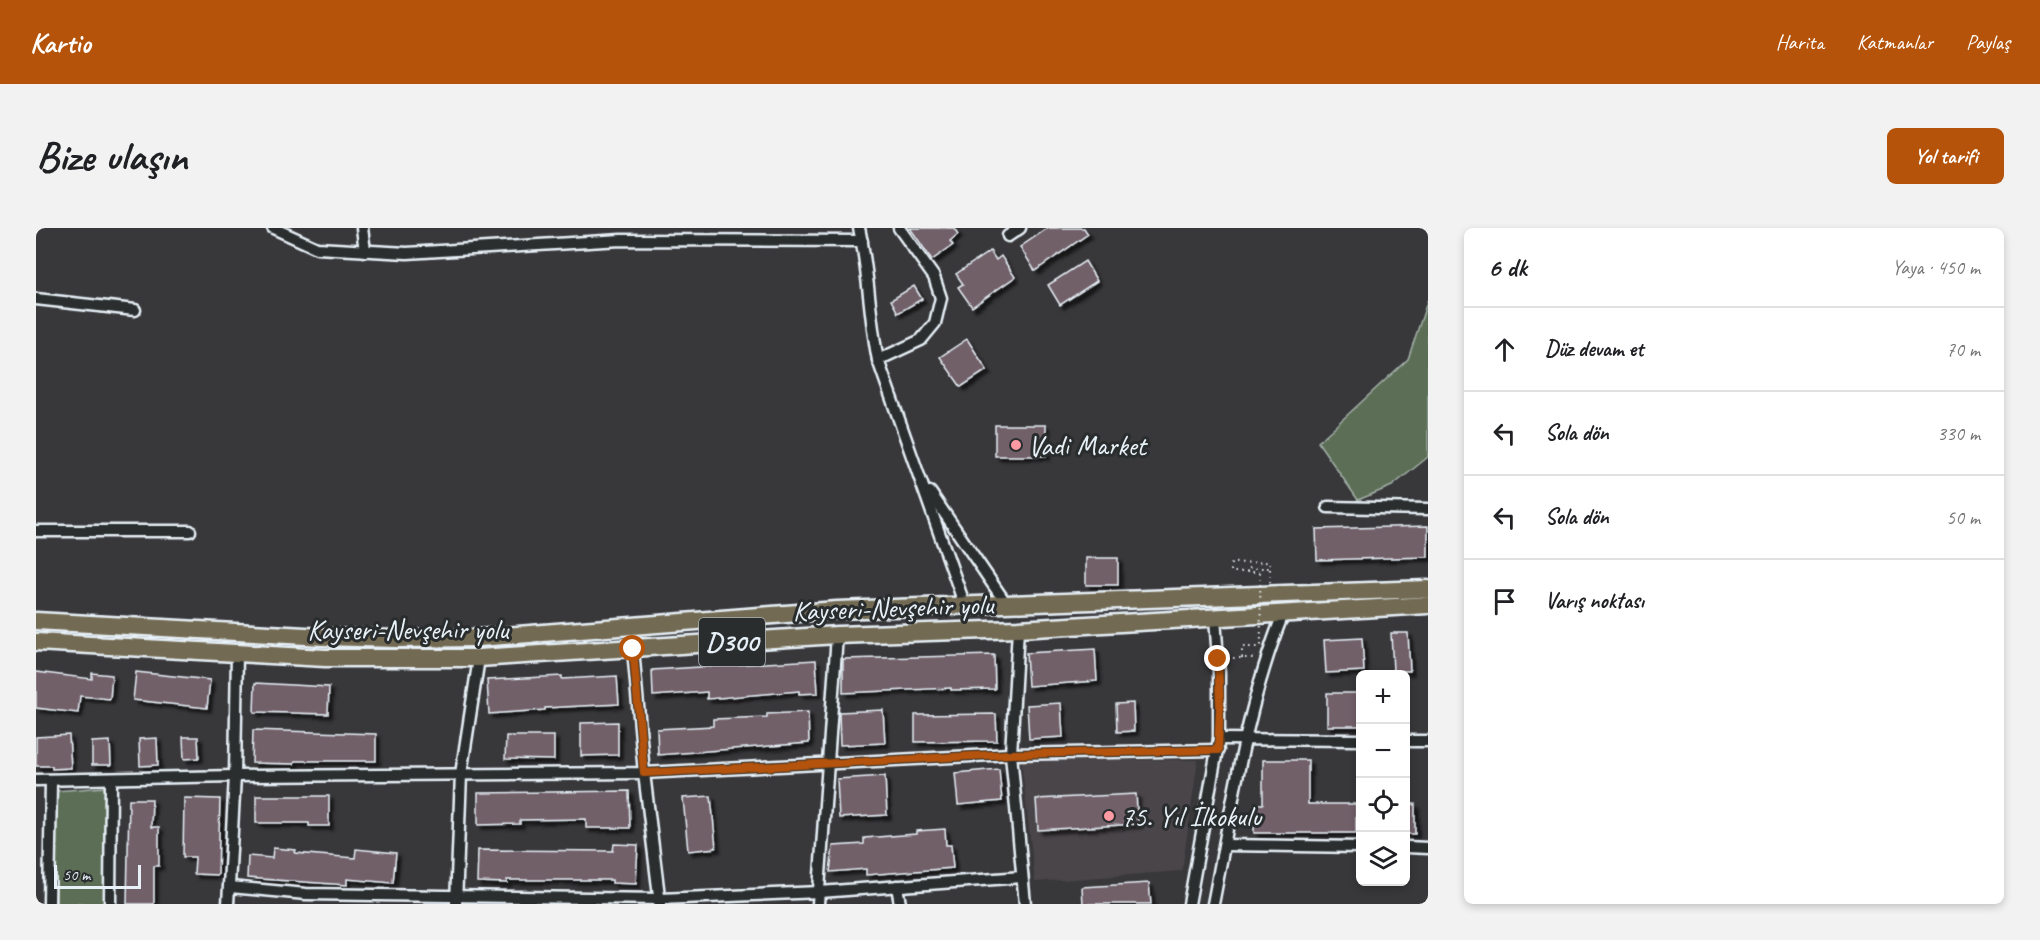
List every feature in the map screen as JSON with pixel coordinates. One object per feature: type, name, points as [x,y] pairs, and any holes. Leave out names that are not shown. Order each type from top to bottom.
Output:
[{"type":"highway","name":"Kayseri-Nevşehir yolu","points":[[36,621],[324,637],[478,638],[837,610],[1428,589]]},
{"type":"highway","name":"Kayseri-Nevşehir yolu","points":[[36,642],[325,658],[479,658],[837,635],[1018,629],[1428,605]]},
{"type":"street","points":[[273,228],[317,248],[407,253],[621,240],[862,241]]},
{"type":"street","points":[[362,228],[365,250]]},
{"type":"street","points":[[859,228],[878,360],[922,479],[965,606]]},
{"type":"street","points":[[878,360],[921,340],[935,323],[941,298],[934,277],[899,228]]},
{"type":"street","points":[[1008,236],[1020,228]]},
{"type":"street","points":[[36,299],[135,310]]},
{"type":"street","points":[[922,479],[1007,605]]},
{"type":"street","points":[[1328,507],[1428,509]]},
{"type":"street","points":[[36,531],[190,531]]},
{"type":"street","points":[[1213,904],[1246,739],[1267,658],[1283,614]]},
{"type":"street","points":[[1189,904],[1219,744],[1215,618]]},
{"type":"street","points":[[1018,629],[1011,754],[1025,904]]},
{"type":"street","points":[[818,904],[837,635]]},
{"type":"street","points":[[633,649],[644,773],[660,902]]},
{"type":"street","points":[[228,904],[235,776],[237,652]]},
{"type":"street","points":[[456,900],[461,774],[479,658]]},
{"type":"street","points":[[36,780],[644,773],[1219,744],[1246,739],[1356,740]]},
{"type":"street","points":[[1410,741],[1428,741]]},
{"type":"street","points":[[110,904],[111,780]]},
{"type":"street","points":[[50,904],[51,781]]},
{"type":"street","points":[[1428,836],[1428,852]]},
{"type":"street","points":[[1225,845],[1356,847]]},
{"type":"street","points":[[1410,847],[1428,848]]},
{"type":"street","points":[[230,887],[306,899],[660,902],[1022,877]]},
{"type":"street","points":[[897,886],[900,904]]},
{"type":"path","points":[[1242,658],[1242,647],[1261,647],[1260,572],[1232,572],[1231,563],[1270,562]]},
{"type":"path","points":[[1247,572],[1247,568],[1270,568]]},
{"type":"path","points":[[1218,659],[1267,658]]},
{"type":"shaded area","name":"75. Yıl İlkokulu","points":[[1021,760],[1198,760],[1182,871],[1035,882]]},
{"type":"green space","points":[[1428,299],[1428,457],[1392,486],[1358,500],[1318,442],[1408,359]]},
{"type":"green space","points":[[106,787],[107,904],[56,904],[56,791]]},
{"type":"building","points":[[910,228],[954,228],[958,234],[950,241],[953,245],[932,260]]},
{"type":"building","points":[[1048,228],[1084,228],[1088,234],[1035,271],[1020,247]]},
{"type":"building","points":[[990,251],[996,260],[1001,256],[1015,277],[972,307],[958,287],[963,284],[956,274]]},
{"type":"building","points":[[1085,261],[1097,281],[1060,305],[1048,285]]},
{"type":"building","points":[[914,286],[922,299],[898,313],[891,300]]},
{"type":"building","points":[[967,339],[987,370],[961,387],[940,357]]},
{"type":"building","points":[[995,425],[1046,425],[1046,456],[995,456]]},
{"type":"building","points":[[1428,526],[1428,557],[1317,560],[1316,529]]},
{"type":"building","points":[[1086,558],[1118,558],[1118,585],[1086,585]]},
{"type":"building","points":[[1391,633],[1408,633],[1410,670],[1393,670]]},
{"type":"building","points":[[1362,638],[1364,670],[1326,673],[1324,640]]},
{"type":"building","points":[[1095,649],[1097,681],[1028,686],[1026,653]]},
{"type":"building","points":[[994,655],[995,689],[951,690],[951,688],[843,693],[843,659]]},
{"type":"building","points":[[816,660],[818,693],[799,694],[799,691],[707,699],[707,692],[653,696],[652,670]]},
{"type":"building","points":[[36,672],[92,679],[92,673],[112,675],[110,699],[80,696],[78,713],[36,708]]},
{"type":"building","points":[[136,672],[210,680],[207,708],[133,700]]},
{"type":"building","points":[[562,676],[562,679],[617,676],[619,704],[489,714],[487,680]]},
{"type":"building","points":[[255,683],[329,687],[328,714],[254,712]]},
{"type":"building","points":[[1327,693],[1356,693],[1356,726],[1327,726]]},
{"type":"building","points":[[1061,703],[1063,737],[1029,739],[1027,705]]},
{"type":"building","points":[[1133,703],[1134,731],[1117,732],[1116,704]]},
{"type":"building","points":[[883,710],[885,743],[840,745],[839,712]]},
{"type":"building","points":[[808,712],[809,743],[658,755],[657,729],[713,726],[713,719],[767,717],[767,714]]},
{"type":"building","points":[[996,714],[997,741],[915,742],[915,715]]},
{"type":"building","points":[[618,722],[618,755],[581,756],[581,723]]},
{"type":"building","points":[[253,730],[376,734],[376,761],[252,763]]},
{"type":"building","points":[[69,735],[71,768],[52,769],[52,766],[36,766],[36,737]]},
{"type":"building","points":[[506,736],[554,736],[554,760],[505,759]]},
{"type":"building","points":[[183,737],[198,737],[199,758],[184,759]]},
{"type":"building","points":[[157,738],[158,765],[140,766],[139,739]]},
{"type":"building","points":[[110,741],[111,765],[92,765],[92,742]]},
{"type":"building","points":[[1263,760],[1308,760],[1308,804],[1356,804],[1356,833],[1254,833],[1254,804],[1263,804]]},
{"type":"building","points":[[999,769],[1002,801],[958,805],[955,773]]},
{"type":"building","points":[[885,776],[887,815],[839,818],[837,779]]},
{"type":"building","points":[[629,791],[630,828],[586,828],[586,819],[520,820],[520,824],[478,825],[478,793]]},
{"type":"building","points":[[1136,794],[1138,824],[1038,830],[1036,799]]},
{"type":"building","points":[[256,796],[329,796],[329,826],[309,826],[309,823],[256,823]]},
{"type":"building","points":[[711,796],[716,848],[688,851],[683,798]]},
{"type":"building","points":[[184,798],[220,799],[218,875],[194,874],[195,857],[183,857]]},
{"type":"building","points":[[129,799],[152,799],[151,827],[159,827],[159,866],[154,866],[154,904],[127,904]]},
{"type":"building","points":[[1410,804],[1415,804],[1415,834],[1410,834]]},
{"type":"building","points":[[945,829],[946,845],[951,845],[953,868],[866,875],[866,869],[830,872],[833,846],[864,844],[864,838]]},
{"type":"building","points":[[614,844],[638,845],[636,884],[612,883],[612,880],[477,882],[478,850],[613,851]]},
{"type":"building","points":[[273,848],[296,850],[295,853],[355,858],[356,849],[396,853],[393,883],[347,879],[347,885],[247,878],[248,856],[272,858]]},
{"type":"building","points":[[1149,883],[1151,904],[1083,904],[1082,887]]},
{"type":"place","name":"Vadi Market","points":[[1016,445]]},
{"type":"place","name":"75. Yıl İlkokulu","points":[[1109,816]]},
{"type":"route","points":[[633,649],[644,773],[1011,754],[1218,750],[1220,706],[1218,659]]}]
